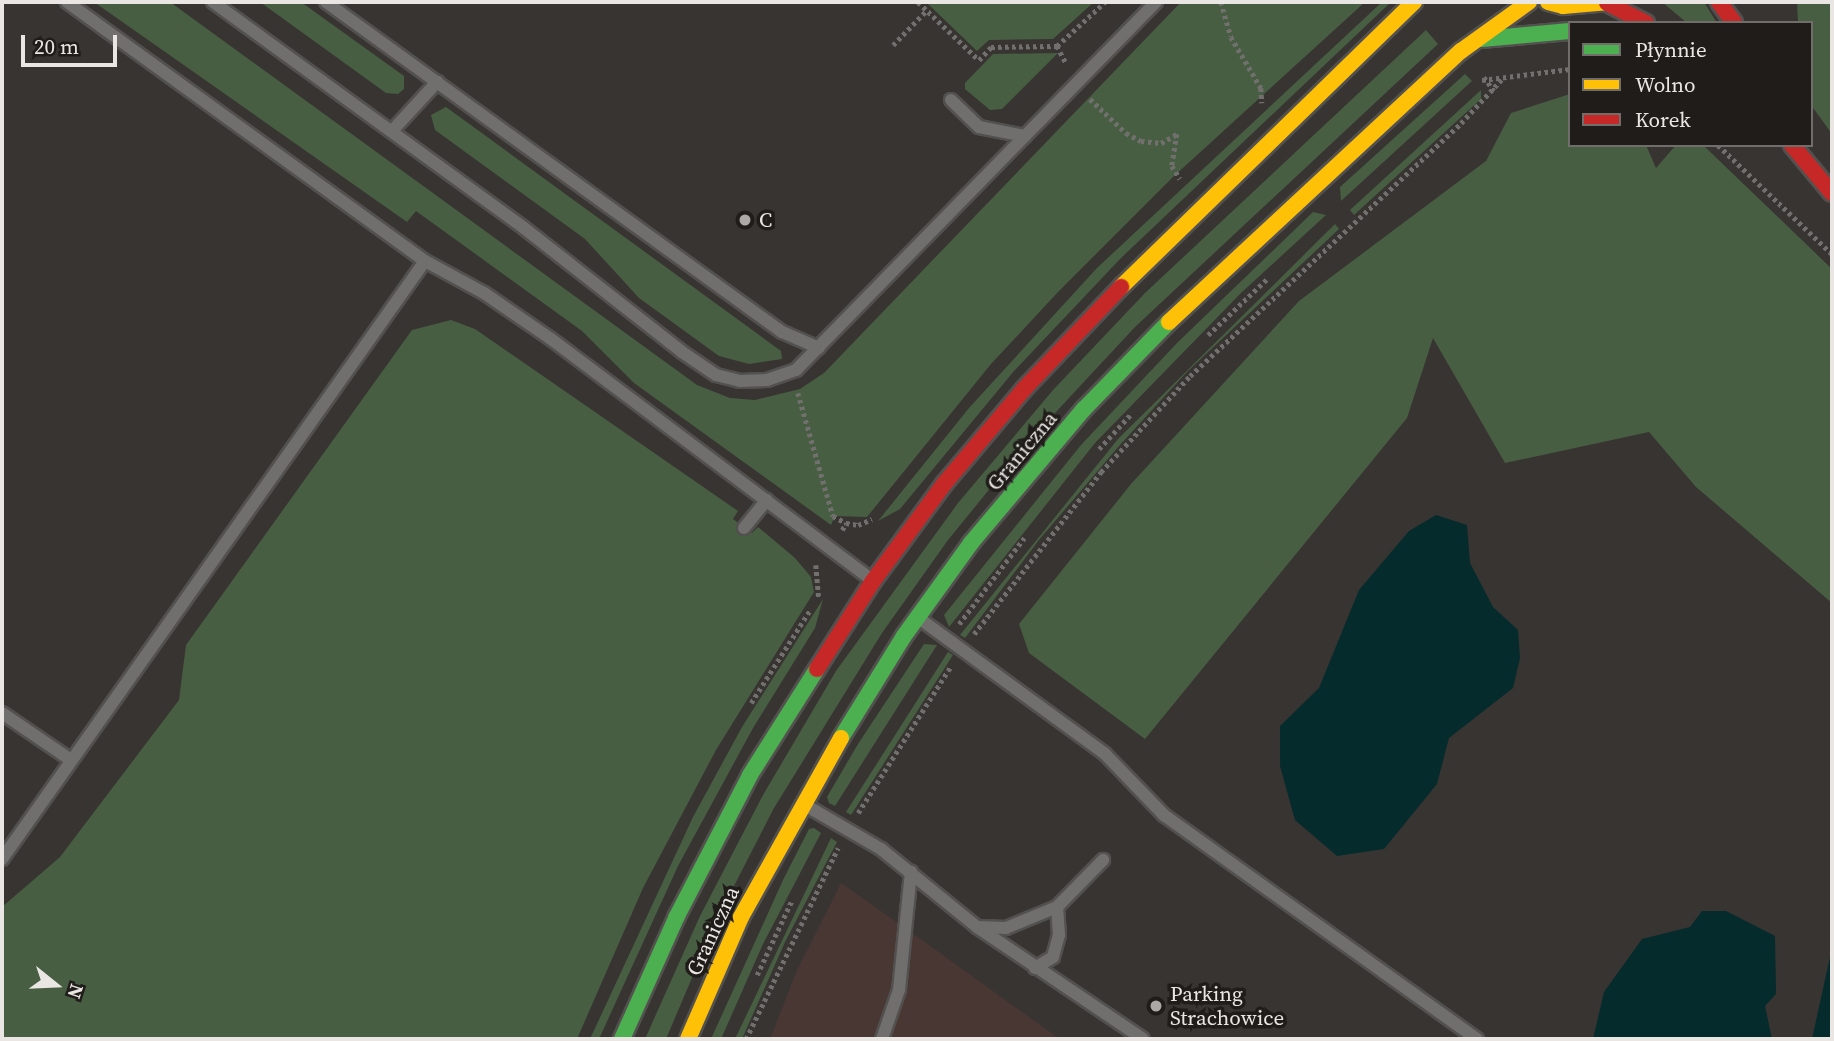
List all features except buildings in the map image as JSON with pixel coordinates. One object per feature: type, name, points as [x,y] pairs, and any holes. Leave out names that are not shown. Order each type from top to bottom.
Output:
[{"type":"main road","name":"Graniczna","points":[[622,1039],[676,918],[750,775],[873,581],[944,484],[1024,389],[1108,300],[1414,2]]},
{"type":"main road","name":"Graniczna","points":[[688,1039],[741,917],[802,803],[917,617],[971,543],[1094,400],[1206,284],[1474,41],[1529,2]]},
{"type":"main road","points":[[1548,2],[1563,6],[1608,2],[1642,21]]},
{"type":"main road","points":[[1719,2],[1733,21]]},
{"type":"main road","points":[[1474,41],[1506,34],[1568,31]]},
{"type":"main road","points":[[1794,147],[1832,193]]},
{"type":"lane","points":[[67,2],[425,261],[484,293],[551,339],[633,405],[767,500],[873,581]]},
{"type":"lane","points":[[213,2],[392,131],[705,369],[740,381],[767,380],[792,372],[819,348],[1156,2]]},
{"type":"lane","points":[[326,2],[782,332],[819,348]]},
{"type":"lane","points":[[392,131],[437,82]]},
{"type":"lane","points":[[951,100],[979,127],[1025,136]]},
{"type":"lane","points":[[2,859],[425,261]]},
{"type":"lane","points":[[744,528],[767,500]]},
{"type":"lane","points":[[917,617],[1105,754],[1164,815],[1477,1039]]},
{"type":"lane","points":[[2,713],[71,760]]},
{"type":"lane","points":[[802,803],[911,872],[977,927],[1143,1039]]},
{"type":"lane","points":[[977,927],[1006,928],[1057,907],[1102,860]]},
{"type":"lane","points":[[882,1039],[899,990],[911,872]]},
{"type":"lane","points":[[1035,968],[1053,957],[1059,936],[1057,907]]},
{"type":"path","points":[[918,2],[979,60],[991,47],[1057,46],[1105,2]]},
{"type":"path","points":[[1221,2],[1237,48],[1261,88],[1262,104]]},
{"type":"path","points":[[894,45],[928,10]]},
{"type":"path","points":[[1057,46],[1076,83],[1107,116],[1141,141],[1161,143],[1177,134],[1172,166],[1180,179]]},
{"type":"path","points":[[1477,85],[1484,78],[1502,79],[1568,69]]},
{"type":"path","points":[[746,1039],[792,937],[847,831],[908,729],[962,650],[1050,533],[1190,376],[1461,123],[1502,79]]},
{"type":"path","points":[[1719,147],[1832,254]]},
{"type":"path","points":[[1205,338],[1273,274]]},
{"type":"path","points":[[792,372],[833,516],[846,523]]},
{"type":"path","points":[[1092,457],[1141,404]]},
{"type":"path","points":[[954,631],[1027,534]]},
{"type":"path","points":[[755,979],[799,888]]},
{"type":"shaded area","points":[[841,883],[1060,1039],[770,1039],[797,970]]},
{"type":"green space","points":[[94,2],[170,2],[697,385],[730,398],[755,400],[800,389],[824,373],[1181,2],[1365,2],[1173,177],[1058,292],[991,364],[867,517],[835,516],[831,525],[634,383],[582,331],[416,211],[407,222]]},
{"type":"green space","points":[[260,2],[301,2],[404,76],[404,89],[398,94],[386,93]]},
{"type":"green space","points":[[926,2],[1094,2],[1053,39],[989,40],[977,51]]},
{"type":"green space","points":[[1382,2],[1391,2],[1121,258],[1014,371],[900,509],[878,521],[969,408],[1097,268]]},
{"type":"green space","points":[[1662,2],[1704,2],[1716,21],[1685,21]]},
{"type":"green space","points":[[1797,2],[1832,2],[1832,134],[1813,108],[1813,21],[1798,21]]},
{"type":"green space","points":[[1426,30],[1438,44],[1135,327],[1028,442],[948,540],[882,633],[774,808],[717,919],[666,1039],[645,1039],[700,916],[763,795],[836,671],[958,503],[1053,390],[1145,293]]},
{"type":"green space","points":[[1058,53],[1002,109],[990,110],[965,89],[965,83],[993,54]]},
{"type":"green space","points":[[1465,74],[1472,81],[1341,201],[1340,187]]},
{"type":"green space","points":[[1481,90],[1481,99],[1354,215],[1350,210]]},
{"type":"green space","points":[[1568,95],[1568,147],[1647,147],[1656,168],[1674,147],[1705,147],[1832,269],[1832,603],[1696,487],[1649,432],[1505,463],[1433,338],[1407,418],[1145,739],[1029,653],[1019,624],[1131,484],[1299,301],[1486,161],[1511,113]]},
{"type":"green space","points":[[446,107],[781,351],[782,359],[749,364],[719,356],[639,298],[585,239],[435,130],[431,115]]},
{"type":"green space","points":[[1313,212],[1326,215],[1241,293],[1095,443],[949,627],[944,615],[1081,445],[1177,343]]},
{"type":"green space","points":[[1335,224],[1339,229],[1187,372],[1119,446],[1039,540],[965,638],[960,635],[1118,439]]},
{"type":"green space","points":[[451,320],[475,329],[738,511],[733,519],[752,533],[758,527],[795,558],[811,577],[814,592],[716,750],[643,888],[577,1039],[2,1039],[2,907],[60,857],[179,700],[186,645],[412,330]]},
{"type":"green space","points":[[823,599],[815,628],[753,728],[678,866],[599,1039],[590,1039],[693,817],[742,727]]},
{"type":"green space","points":[[924,644],[937,645],[835,806],[829,803],[827,797],[858,744]]},
{"type":"green space","points":[[948,652],[953,655],[851,815],[846,812]]},
{"type":"green space","points":[[814,828],[821,833],[763,944],[721,1039],[711,1039],[783,880],[809,829]]},
{"type":"green space","points":[[831,838],[837,842],[785,942],[742,1039],[735,1039]]},
{"type":"water","points":[[1436,515],[1467,525],[1470,563],[1493,607],[1518,630],[1520,658],[1513,688],[1449,738],[1437,784],[1384,849],[1337,856],[1295,820],[1280,766],[1280,726],[1319,688],[1359,590],[1409,531]]},
{"type":"water","points":[[1702,911],[1726,911],[1775,936],[1776,994],[1765,1006],[1772,1039],[1593,1039],[1604,992],[1642,939],[1690,927]]},
{"type":"water","points":[[1832,948],[1832,1039],[1812,1039]]},
{"type":"traffic: fast","points":[[1482,39],[1568,31]]},
{"type":"traffic: fast","points":[[841,738],[904,636],[971,543],[1084,409],[1169,322]]},
{"type":"traffic: fast","points":[[622,1039],[676,918],[750,775],[817,669]]},
{"type":"traffic: slow","points":[[1121,287],[1414,2]]},
{"type":"traffic: slow","points":[[1169,322],[1461,51],[1529,2]]},
{"type":"traffic: slow","points":[[1548,2],[1563,6],[1609,2]]},
{"type":"traffic: slow","points":[[688,1039],[741,917],[841,738]]},
{"type":"traffic: jam","points":[[1719,2],[1733,21]]},
{"type":"traffic: jam","points":[[1607,3],[1642,21]]},
{"type":"traffic: jam","points":[[1794,147],[1832,193]]},
{"type":"traffic: jam","points":[[817,669],[873,581],[944,484],[1024,389],[1121,287]]},
{"type":"place","name":"C","points":[[745,220]]},
{"type":"place","name":"Parking Strachowice","points":[[1156,1006]]}]
